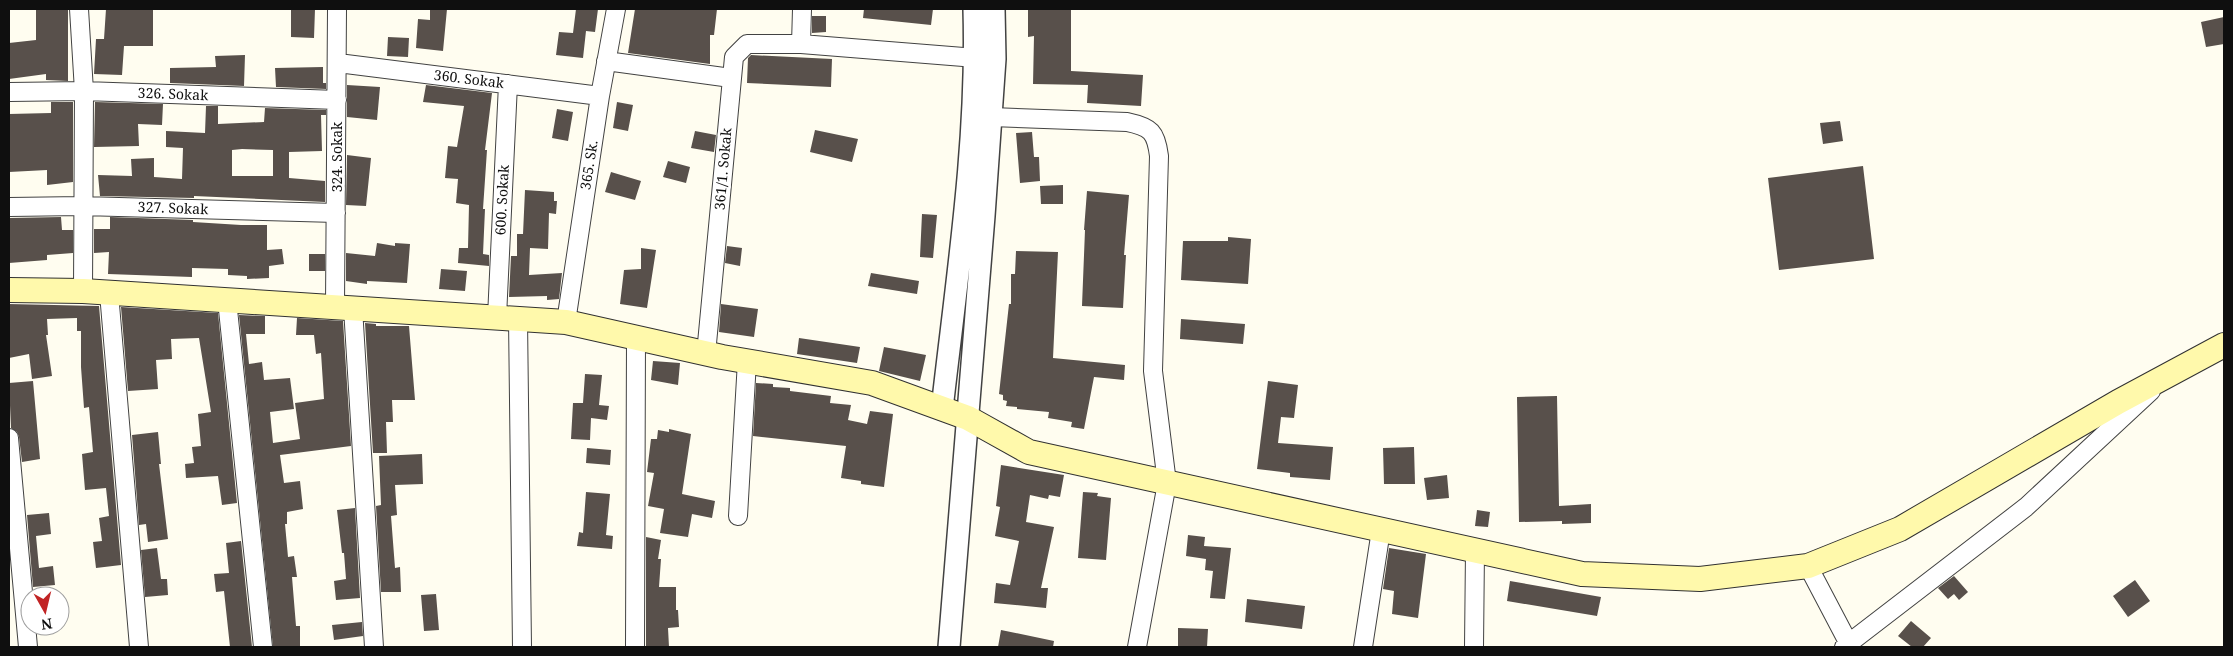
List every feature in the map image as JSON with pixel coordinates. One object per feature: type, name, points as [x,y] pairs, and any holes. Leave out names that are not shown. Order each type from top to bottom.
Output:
[{"type":"main road","points":[[9,290],[83,291],[566,322],[706,354],[872,383],[968,418],[1029,452],[1381,530],[1592,574],[1700,579],[1808,566],[1900,529],[2118,402],[2224,345]]},
{"type":"street","points":[[79,9],[84,91],[83,291]]},
{"type":"street","name":"324. Sokak","points":[[337,9],[336,213],[374,647]]},
{"type":"street","name":"365. Sk.","points":[[566,322],[600,96],[616,9]]},
{"type":"street","points":[[802,9],[802,44]]},
{"type":"street","points":[[942,409],[966,188],[976,58],[974,9]]},
{"type":"street","points":[[949,647],[991,117],[995,59],[994,9]]},
{"type":"street","name":"361/1. Sokak","points":[[706,354],[734,58],[747,44],[802,44],[976,58]]},
{"type":"street","points":[[606,61],[731,78]]},
{"type":"street","name":"360. Sokak","points":[[338,63],[600,96]]},
{"type":"street","name":"600. Sokak","points":[[508,84],[507,318],[522,647]]},
{"type":"street","name":"326. Sokak","points":[[9,92],[84,91],[337,100]]},
{"type":"street","points":[[991,117],[1127,122],[1144,125],[1157,138],[1159,156],[1153,370],[1167,483],[1137,647]]},
{"type":"street","name":"327. Sokak","points":[[9,207],[82,206],[336,213]]},
{"type":"street","points":[[109,293],[139,647]]},
{"type":"street","points":[[227,300],[263,647]]},
{"type":"street","points":[[634,647],[636,338]]},
{"type":"street","points":[[738,516],[747,362]]},
{"type":"street","points":[[1808,566],[1847,645],[2026,507],[2168,375]]},
{"type":"street","points":[[9,438],[28,647]]},
{"type":"street","points":[[1363,647],[1381,530]]},
{"type":"street","points":[[1474,647],[1475,550]]},
{"type":"building","points":[[36,9],[68,9],[68,81],[46,80],[46,74],[9,79],[9,43],[36,40]]},
{"type":"building","points":[[106,9],[153,9],[153,46],[124,46],[122,75],[94,74],[96,39],[104,39]]},
{"type":"building","points":[[291,9],[315,9],[314,38],[291,37]]},
{"type":"building","points":[[430,9],[447,9],[443,51],[416,48],[418,19],[430,20]]},
{"type":"building","points":[[576,9],[598,9],[595,32],[586,31],[583,58],[556,55],[559,32],[573,33]]},
{"type":"building","points":[[635,9],[717,9],[714,35],[710,35],[710,64],[628,53]]},
{"type":"building","points":[[864,9],[933,9],[931,25],[863,18]]},
{"type":"building","points":[[1028,9],[1071,9],[1071,71],[1143,75],[1141,106],[1087,103],[1088,85],[1033,84],[1034,36],[1028,37]]},
{"type":"building","points":[[812,16],[826,16],[826,32],[812,33]]},
{"type":"building","points":[[2224,17],[2224,44],[2206,47],[2201,22]]},
{"type":"building","points":[[388,37],[409,38],[408,57],[387,56]]},
{"type":"building","points":[[245,55],[244,86],[170,83],[170,68],[216,67],[215,56]]},
{"type":"building","points":[[751,55],[832,59],[831,87],[747,83],[748,58]]},
{"type":"building","points":[[323,67],[323,83],[326,83],[326,89],[276,87],[275,68]]},
{"type":"building","points":[[347,85],[380,87],[377,120],[347,117]]},
{"type":"building","points":[[426,85],[492,93],[485,150],[487,150],[483,209],[485,209],[483,254],[489,255],[489,266],[458,263],[459,248],[468,248],[469,205],[456,203],[458,179],[445,178],[448,146],[457,147],[464,106],[423,102]]},
{"type":"building","points":[[51,102],[73,102],[73,182],[47,185],[47,170],[9,172],[9,114],[51,113]]},
{"type":"building","points":[[95,102],[163,104],[162,125],[138,124],[139,146],[94,147]]},
{"type":"building","points":[[617,102],[633,105],[628,131],[613,128]]},
{"type":"building","points":[[206,106],[218,106],[218,124],[264,122],[265,108],[326,110],[326,115],[321,115],[322,151],[289,152],[289,178],[325,181],[325,202],[194,196],[194,198],[100,196],[98,175],[132,176],[131,159],[154,158],[154,177],[182,179],[183,148],[166,147],[166,131],[205,133]],"holes":[[[232,150],[273,150],[273,176],[232,176]]]},
{"type":"building","points":[[557,109],[573,112],[568,141],[552,138]]},
{"type":"building","points":[[1840,121],[1843,141],[1823,144],[1820,123]]},
{"type":"building","points":[[815,130],[858,139],[852,162],[810,152]]},
{"type":"building","points":[[695,131],[716,135],[714,152],[691,148]]},
{"type":"building","points":[[1032,132],[1034,157],[1039,157],[1040,181],[1020,183],[1016,133]]},
{"type":"building","points":[[347,155],[371,158],[366,206],[346,205]]},
{"type":"building","points":[[668,161],[690,167],[686,183],[663,177]]},
{"type":"building","points":[[1863,166],[1874,259],[1779,270],[1768,178]]},
{"type":"building","points":[[611,172],[641,181],[635,200],[605,192]]},
{"type":"building","points":[[1063,185],[1063,204],[1041,204],[1040,186]]},
{"type":"building","points":[[525,190],[554,192],[554,201],[557,201],[556,214],[549,213],[548,249],[530,248],[529,275],[562,273],[559,299],[547,300],[547,296],[509,297],[511,256],[517,256],[517,234],[523,234]]},
{"type":"building","points":[[1087,191],[1129,195],[1124,255],[1126,255],[1123,308],[1082,306]]},
{"type":"building","points":[[922,214],[937,215],[933,258],[920,257]]},
{"type":"building","points":[[61,217],[62,230],[73,230],[73,253],[47,255],[47,260],[9,263],[9,218]]},
{"type":"building","points":[[110,217],[267,225],[267,250],[282,249],[284,264],[269,266],[269,278],[247,279],[247,276],[228,275],[228,269],[192,268],[192,277],[108,274],[109,252],[94,253],[94,229],[110,229]]},
{"type":"building","points":[[1228,237],[1251,239],[1248,284],[1181,280],[1183,241],[1228,241]]},
{"type":"building","points":[[377,243],[395,246],[395,243],[410,244],[407,283],[367,281],[367,284],[346,281],[346,253],[375,256]]},
{"type":"building","points":[[727,246],[742,248],[740,266],[725,263]]},
{"type":"building","points":[[641,248],[656,250],[647,308],[620,304],[624,270],[641,269]]},
{"type":"building","points":[[1016,251],[1058,252],[1053,358],[1125,365],[1124,380],[1094,377],[1084,429],[1071,427],[1072,422],[1048,418],[1049,412],[1006,406],[1007,401],[1003,400],[1003,395],[999,394],[1009,304],[1011,304],[1011,274],[1015,274]]},
{"type":"building","points":[[309,254],[325,254],[325,271],[309,271]]},
{"type":"building","points":[[441,269],[467,271],[465,291],[439,289]]},
{"type":"building","points":[[871,273],[919,281],[917,294],[868,286]]},
{"type":"building","points":[[9,304],[99,306],[121,565],[96,568],[93,542],[102,541],[99,518],[109,516],[106,488],[85,490],[82,454],[93,452],[89,407],[84,408],[81,331],[77,331],[77,318],[47,319],[48,335],[46,335],[52,376],[32,379],[29,354],[9,358]]},
{"type":"building","points":[[721,304],[758,309],[754,337],[719,332]]},
{"type":"building","points":[[121,307],[218,313],[237,503],[222,505],[218,476],[186,478],[185,464],[194,463],[192,447],[201,446],[198,414],[211,412],[199,338],[171,339],[172,359],[156,360],[158,389],[128,391]]},
{"type":"building","points":[[239,315],[265,316],[265,334],[246,334],[249,364],[262,362],[264,380],[290,378],[294,409],[270,412],[273,443],[300,439],[295,403],[324,399],[321,353],[316,354],[314,335],[296,335],[297,318],[343,321],[351,446],[280,455],[284,483],[300,481],[303,509],[287,512],[287,524],[285,524],[288,557],[294,556],[297,577],[292,577],[296,626],[300,626],[300,647],[273,647]]},
{"type":"building","points":[[1181,319],[1245,324],[1243,344],[1180,339]]},
{"type":"building","points":[[365,323],[376,324],[376,326],[409,326],[415,400],[392,400],[393,422],[386,422],[387,453],[373,453]]},
{"type":"building","points":[[799,338],[860,347],[857,363],[797,354]]},
{"type":"building","points":[[884,347],[926,355],[920,381],[879,371]]},
{"type":"building","points":[[653,361],[680,363],[678,385],[651,380]]},
{"type":"building","points":[[585,374],[602,375],[599,405],[609,406],[607,420],[591,418],[590,440],[571,439],[573,403],[583,403]]},
{"type":"building","points":[[33,381],[40,459],[22,462],[19,437],[17,432],[11,428],[9,383]]},
{"type":"building","points":[[1268,381],[1298,385],[1294,418],[1281,417],[1278,443],[1333,447],[1330,480],[1290,477],[1290,473],[1257,469]]},
{"type":"building","points":[[756,383],[790,388],[790,391],[831,396],[830,403],[851,405],[848,420],[867,424],[870,411],[893,414],[884,487],[861,484],[861,481],[841,478],[846,446],[753,436]]},
{"type":"building","points":[[1557,396],[1559,506],[1591,504],[1591,523],[1562,524],[1562,521],[1519,522],[1517,397]]},
{"type":"building","points":[[669,429],[691,434],[682,494],[715,501],[712,518],[692,514],[688,537],[660,533],[664,509],[648,506],[654,473],[647,472],[651,439],[657,439],[658,430],[669,432]]},
{"type":"building","points":[[158,432],[161,464],[159,464],[168,539],[148,542],[146,524],[139,525],[132,435]]},
{"type":"building","points":[[1414,447],[1415,484],[1384,484],[1383,448]]},
{"type":"building","points":[[587,448],[611,450],[610,465],[586,463]]},
{"type":"building","points":[[422,454],[423,484],[395,485],[397,515],[391,516],[395,568],[400,567],[401,592],[381,592],[376,506],[381,505],[379,456]]},
{"type":"building","points":[[1001,465],[1064,475],[1060,497],[1049,495],[1048,499],[1030,495],[1026,522],[1054,527],[1041,588],[1048,588],[1046,608],[994,603],[996,583],[1010,585],[1019,541],[995,536],[1000,507],[996,506]]},
{"type":"building","points":[[1447,475],[1449,498],[1427,500],[1424,478]]},
{"type":"building","points":[[586,492],[610,494],[606,535],[613,536],[612,549],[577,546],[579,532],[583,533]]},
{"type":"building","points":[[1083,492],[1098,493],[1097,496],[1111,498],[1106,560],[1078,558]]},
{"type":"building","points":[[355,508],[360,598],[336,600],[334,581],[346,579],[337,510]]},
{"type":"building","points":[[1477,510],[1490,512],[1488,527],[1475,526]]},
{"type":"building","points":[[49,513],[51,534],[36,536],[39,568],[53,566],[55,585],[33,586],[27,515]]},
{"type":"building","points":[[1188,535],[1205,537],[1204,546],[1231,548],[1225,599],[1210,598],[1213,571],[1205,570],[1206,559],[1186,556]]},
{"type":"building","points":[[646,537],[661,540],[658,559],[661,559],[659,587],[676,587],[676,610],[678,610],[679,627],[668,628],[669,647],[646,647]]},
{"type":"building","points":[[241,541],[252,647],[230,647],[224,591],[216,592],[214,574],[229,573],[226,543]]},
{"type":"building","points":[[157,548],[161,579],[167,579],[168,595],[145,597],[141,550]]},
{"type":"building","points":[[1389,548],[1426,554],[1418,618],[1392,614],[1394,591],[1383,589]]},
{"type":"building","points":[[1954,576],[1968,592],[1959,600],[1954,594],[1948,599],[1938,588]]},
{"type":"building","points":[[2135,580],[2150,601],[2128,617],[2113,596]]},
{"type":"building","points":[[1510,581],[1601,597],[1597,616],[1507,601]]},
{"type":"building","points":[[436,594],[439,630],[424,631],[421,595]]},
{"type":"building","points":[[1247,599],[1305,606],[1302,629],[1245,622]]},
{"type":"building","points":[[1911,621],[1931,638],[1923,647],[1912,647],[1898,636]]},
{"type":"building","points":[[362,622],[363,636],[334,640],[332,625]]},
{"type":"building","points":[[1178,628],[1208,629],[1207,647],[1178,647]]},
{"type":"building","points":[[1001,630],[1054,641],[1053,647],[998,647]]}]
